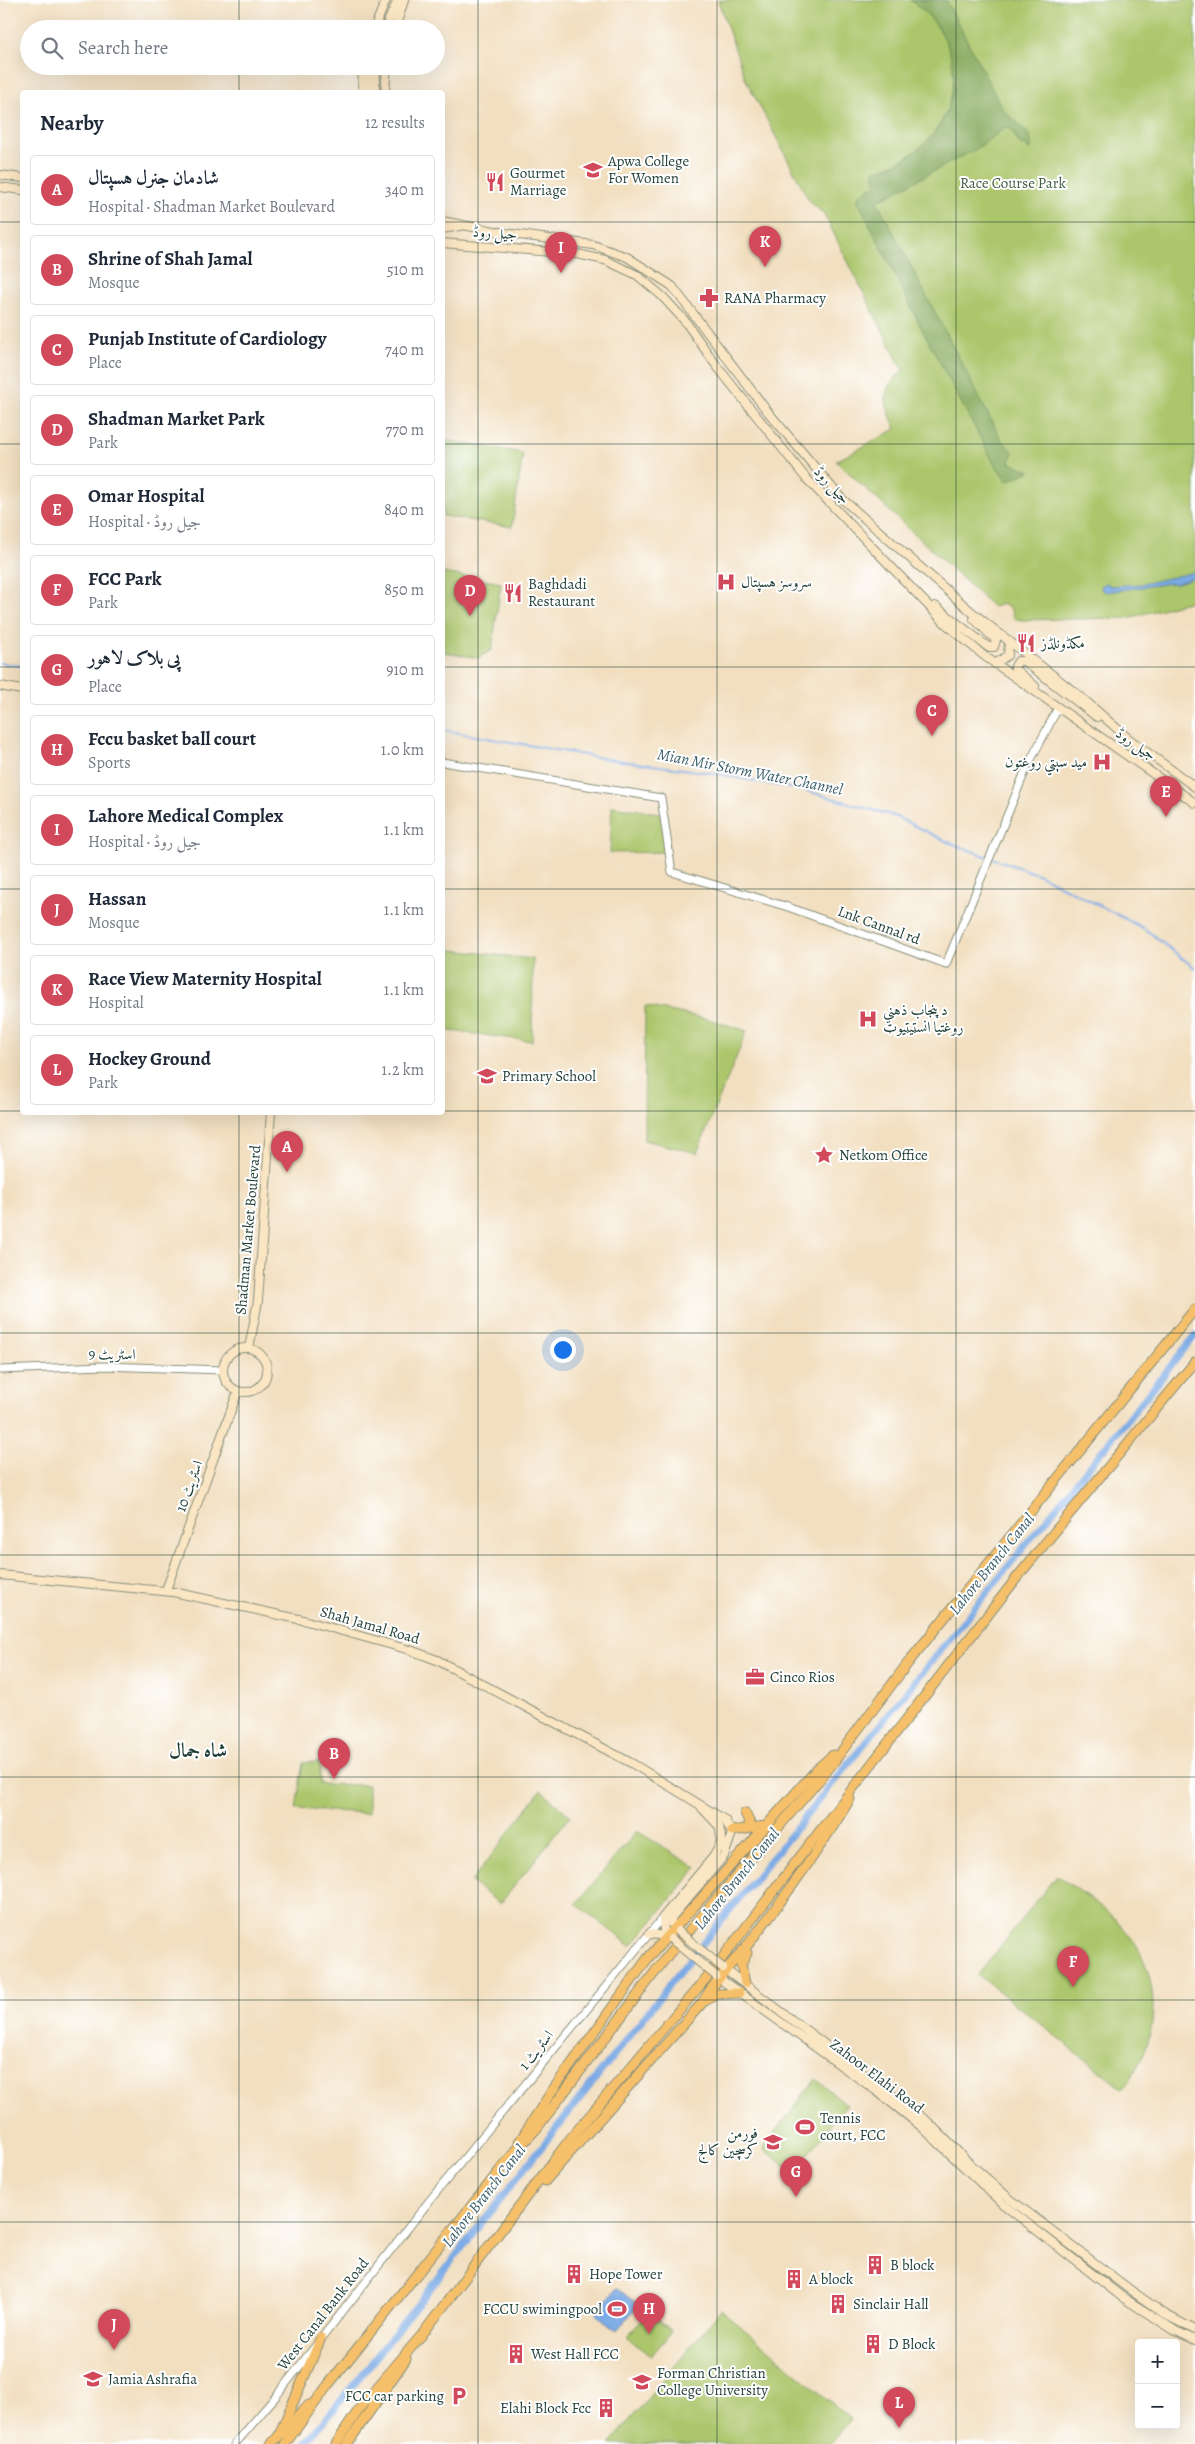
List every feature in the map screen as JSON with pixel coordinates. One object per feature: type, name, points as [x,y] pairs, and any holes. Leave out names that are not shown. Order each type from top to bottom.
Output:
[{"type":"highway","points":[[285,2444],[328,2385],[513,2154],[537,2128],[668,1955],[826,1772],[845,1744],[990,1560],[1195,1309]]},
{"type":"highway","points":[[336,2444],[362,2406],[421,2336],[510,2221],[570,2139],[713,1970],[1020,1575],[1195,1362]]},
{"type":"highway","points":[[513,2154],[529,2124],[643,1964],[669,1938],[818,1769],[845,1744]]},
{"type":"highway","points":[[510,2221],[702,2003],[717,1977],[749,1943],[839,1818],[870,1766]]},
{"type":"highway","points":[[745,1814],[752,1828]]},
{"type":"highway","points":[[732,1830],[766,1826]]},
{"type":"highway","points":[[745,1984],[740,1964],[748,1951],[749,1943]]},
{"type":"highway","points":[[702,2003],[717,1994],[738,1993]]},
{"type":"highway","points":[[347,2444],[389,2387],[421,2336]]},
{"type":"highway","points":[[279,2435],[321,2338]]},
{"type":"highway","points":[[270,2444],[328,2385]]},
{"type":"main road","points":[[378,20],[386,0]]},
{"type":"main road","points":[[389,20],[398,0]]},
{"type":"main road","points":[[398,20],[404,0]]},
{"type":"main road","points":[[362,90],[363,75]]},
{"type":"main road","points":[[368,90],[369,75]]},
{"type":"main road","points":[[375,90],[376,75]]},
{"type":"main road","points":[[385,90],[386,75]]},
{"type":"main road","points":[[0,175],[20,178]]},
{"type":"main road","points":[[0,187],[20,190]]},
{"type":"main road","name":"جیل روڈ","points":[[445,222],[593,245],[627,257],[672,286],[768,412],[840,498],[939,584],[1082,698],[1129,739],[1195,787]]},
{"type":"main road","points":[[445,228],[466,225]]},
{"type":"main road","name":"جیل روڈ","points":[[445,243],[577,254],[605,260],[637,276],[662,296],[685,322],[805,477],[946,624],[995,664],[1195,803]]},
{"type":"main road","points":[[916,592],[988,647],[994,647],[996,642],[994,638],[939,584]]},
{"type":"main road","points":[[995,664],[1008,655],[1009,641]]},
{"type":"main road","points":[[1058,708],[1015,669],[1016,663],[1024,661],[1129,739]]},
{"type":"main road","points":[[0,686],[20,690]]},
{"type":"main road","name":"Shadman Market Boulevard","points":[[249,1348],[258,1301],[271,1115]]},
{"type":"main road","points":[[249,1348],[264,1358],[268,1371],[266,1378],[258,1389],[252,1392],[238,1391],[227,1383],[223,1370],[228,1356],[234,1351],[249,1348]]},
{"type":"main road","name":"اسٹریٹ 10","points":[[166,1590],[238,1391]]},
{"type":"main road","name":"Shah Jamal Road","points":[[0,1575],[166,1590],[303,1620],[410,1650],[437,1660],[632,1764],[720,1816],[732,1830]]},
{"type":"main road","points":[[669,1938],[662,1925],[663,1917],[714,1856],[720,1845],[722,1836],[719,1826],[699,1804]]},
{"type":"main road","points":[[676,1930],[671,1923],[671,1918],[724,1856],[730,1842],[732,1830]]},
{"type":"main road","name":"Zahoor Elahi Road","points":[[676,1930],[928,2122],[972,2166],[1017,2204],[1129,2289],[1166,2315],[1195,2330]]},
{"type":"main road","points":[[649,1934],[669,1938]]},
{"type":"main road","name":"Zahoor Elahi Road","points":[[669,1938],[738,1993],[878,2092],[923,2128],[1003,2204],[1122,2297],[1174,2330],[1195,2340]]},
{"type":"street","name":"Lnk Cannal rd","points":[[445,762],[661,798],[672,872],[788,907],[946,964],[998,842],[1027,767],[1058,708]]},
{"type":"street","name":"اسٹریٹ 9","points":[[0,1370],[103,1366],[223,1370]]},
{"type":"street","name":"اسٹریٹ 1","points":[[430,2200],[663,1917]]},
{"type":"street","name":"West Canal Bank Road","points":[[235,2444],[277,2395],[430,2200]]},
{"type":"green space","name":"Race Course Park","points":[[718,0],[1195,0],[1195,600],[1128,618],[1021,620],[1014,618],[1010,608],[1002,604],[993,607],[836,461],[896,429],[886,398],[890,385],[903,371],[824,214],[810,202],[745,78]]},
{"type":"green space","points":[[910,0],[946,0],[1002,108],[1026,131],[1031,142],[1031,149],[1028,150],[1026,145],[1021,146],[1010,128],[1006,127],[976,149],[877,201],[1001,439],[1013,452],[1009,462],[1030,471],[1007,481],[994,463],[923,331],[858,201],[858,196],[876,184],[874,171],[903,160],[925,143],[942,121],[951,97],[953,71],[947,45],[933,21]]},
{"type":"green space","points":[[445,440],[523,453],[512,527],[445,516]]},
{"type":"green space","points":[[445,573],[501,583],[492,650],[478,658],[445,652]]},
{"type":"green space","points":[[612,806],[665,814],[669,852],[610,853]]},
{"type":"green space","points":[[445,949],[533,959],[532,1041],[445,1030]]},
{"type":"green space","points":[[645,1006],[708,1019],[747,1031],[697,1153],[644,1140]]},
{"type":"green space","points":[[303,1762],[320,1762],[320,1784],[368,1785],[368,1813],[296,1809]]},
{"type":"green space","points":[[541,1790],[570,1816],[500,1904],[471,1882]]},
{"type":"green space","points":[[637,1831],[697,1868],[631,1946],[576,1904]]},
{"type":"green space","points":[[1057,1875],[1119,1923],[1138,1949],[1147,1969],[1152,1990],[1153,2011],[1150,2032],[1144,2052],[1135,2071],[1122,2088],[978,1975]]},
{"type":"green space","name":"Tennis court, FCC","points":[[816,2079],[847,2105],[793,2173],[763,2148]]},
{"type":"green space","points":[[721,2310],[851,2419],[830,2444],[610,2444]]},
{"type":"green space","points":[[649,2313],[672,2331],[651,2356],[627,2336]]},
{"type":"water","points":[[1195,572],[1195,577],[1175,584],[1106,592],[1101,589],[1102,585],[1106,583],[1111,586],[1142,584]]},
{"type":"water","name":"FCCU swimingpool","points":[[617,2288],[638,2305],[617,2331],[596,2314]]},
{"type":"waterway","name":"Mian Mir Storm Water Channel","points":[[0,663],[20,666]]},
{"type":"waterway","name":"Mian Mir Storm Water Channel","points":[[445,731],[607,759],[712,773],[807,791],[894,816],[948,842],[988,857]]},
{"type":"waterway","name":"Mian Mir Storm Water Channel","points":[[992,858],[1040,875],[1145,929],[1195,968]]},
{"type":"waterway","name":"Lahore Branch Canal","points":[[305,2444],[361,2376],[682,1969],[1195,1336]]},
{"type":"place","name":"Apwa College For Women","points":[[593,170]]},
{"type":"place","name":"Gourmet Marriage","points":[[495,182]]},
{"type":"place","name":"Race View Maternity Hospital","points":[[765,267]]},
{"type":"place","name":"Lahore Medical Complex","points":[[561,273]]},
{"type":"place","name":"RANA Pharmacy","points":[[709,298]]},
{"type":"place","name":"سروسز ہسپتال","points":[[726,582]]},
{"type":"place","name":"Baghdadi Restaurant","points":[[513,593]]},
{"type":"place","name":"Shadman Market Park","points":[[470,616]]},
{"type":"place","name":"مکڈونلڈز","points":[[1026,643]]},
{"type":"place","name":"Punjab Institute of Cardiology","points":[[932,736]]},
{"type":"place","name":"مید سېټي روغتون","points":[[1102,762]]},
{"type":"place","name":"Omar Hospital","points":[[1166,817]]},
{"type":"place","name":"د پنجاب ذهني روغتیا انسټیټیوټ","points":[[868,1019]]},
{"type":"place","name":"Primary School","points":[[487,1076]]},
{"type":"place","name":"Netkom Office","points":[[824,1155]]},
{"type":"place","name":"شادمان جنرل ہسپتال","points":[[287,1172]]},
{"type":"place","name":"Cinco Rios","points":[[755,1677]]},
{"type":"place","name":"Shrine of Shah Jamal","points":[[334,1779]]},
{"type":"place","name":"FCC Park","points":[[1073,1987]]},
{"type":"place","name":"Tennis court, FCC","points":[[805,2127]]},
{"type":"place","name":"فورمن کرسچین کالج","points":[[773,2142]]},
{"type":"place","name":"پی بلاک لاہور","points":[[796,2197]]},
{"type":"place","name":"B block","points":[[875,2265]]},
{"type":"place","name":"Hope Tower","points":[[574,2274]]},
{"type":"place","name":"A block","points":[[794,2279]]},
{"type":"place","name":"Sinclair Hall","points":[[838,2304]]},
{"type":"place","name":"FCCU swimingpool","points":[[617,2309]]},
{"type":"place","name":"Fccu basket ball court","points":[[649,2334]]},
{"type":"place","name":"D Block","points":[[873,2344]]},
{"type":"place","name":"Hassan","points":[[114,2350]]},
{"type":"place","name":"West Hall FCC","points":[[516,2354]]},
{"type":"place","name":"Jamia Ashrafia","points":[[93,2379]]},
{"type":"place","name":"Forman Christian College University","points":[[642,2382]]},
{"type":"place","name":"FCC car parking","points":[[459,2396]]},
{"type":"place","name":"Elahi Block Fcc","points":[[606,2408]]},
{"type":"place","name":"Hockey Ground","points":[[899,2428]]},
{"type":"district","name":"شاہ جمال","points":[[198,1750]]}]
